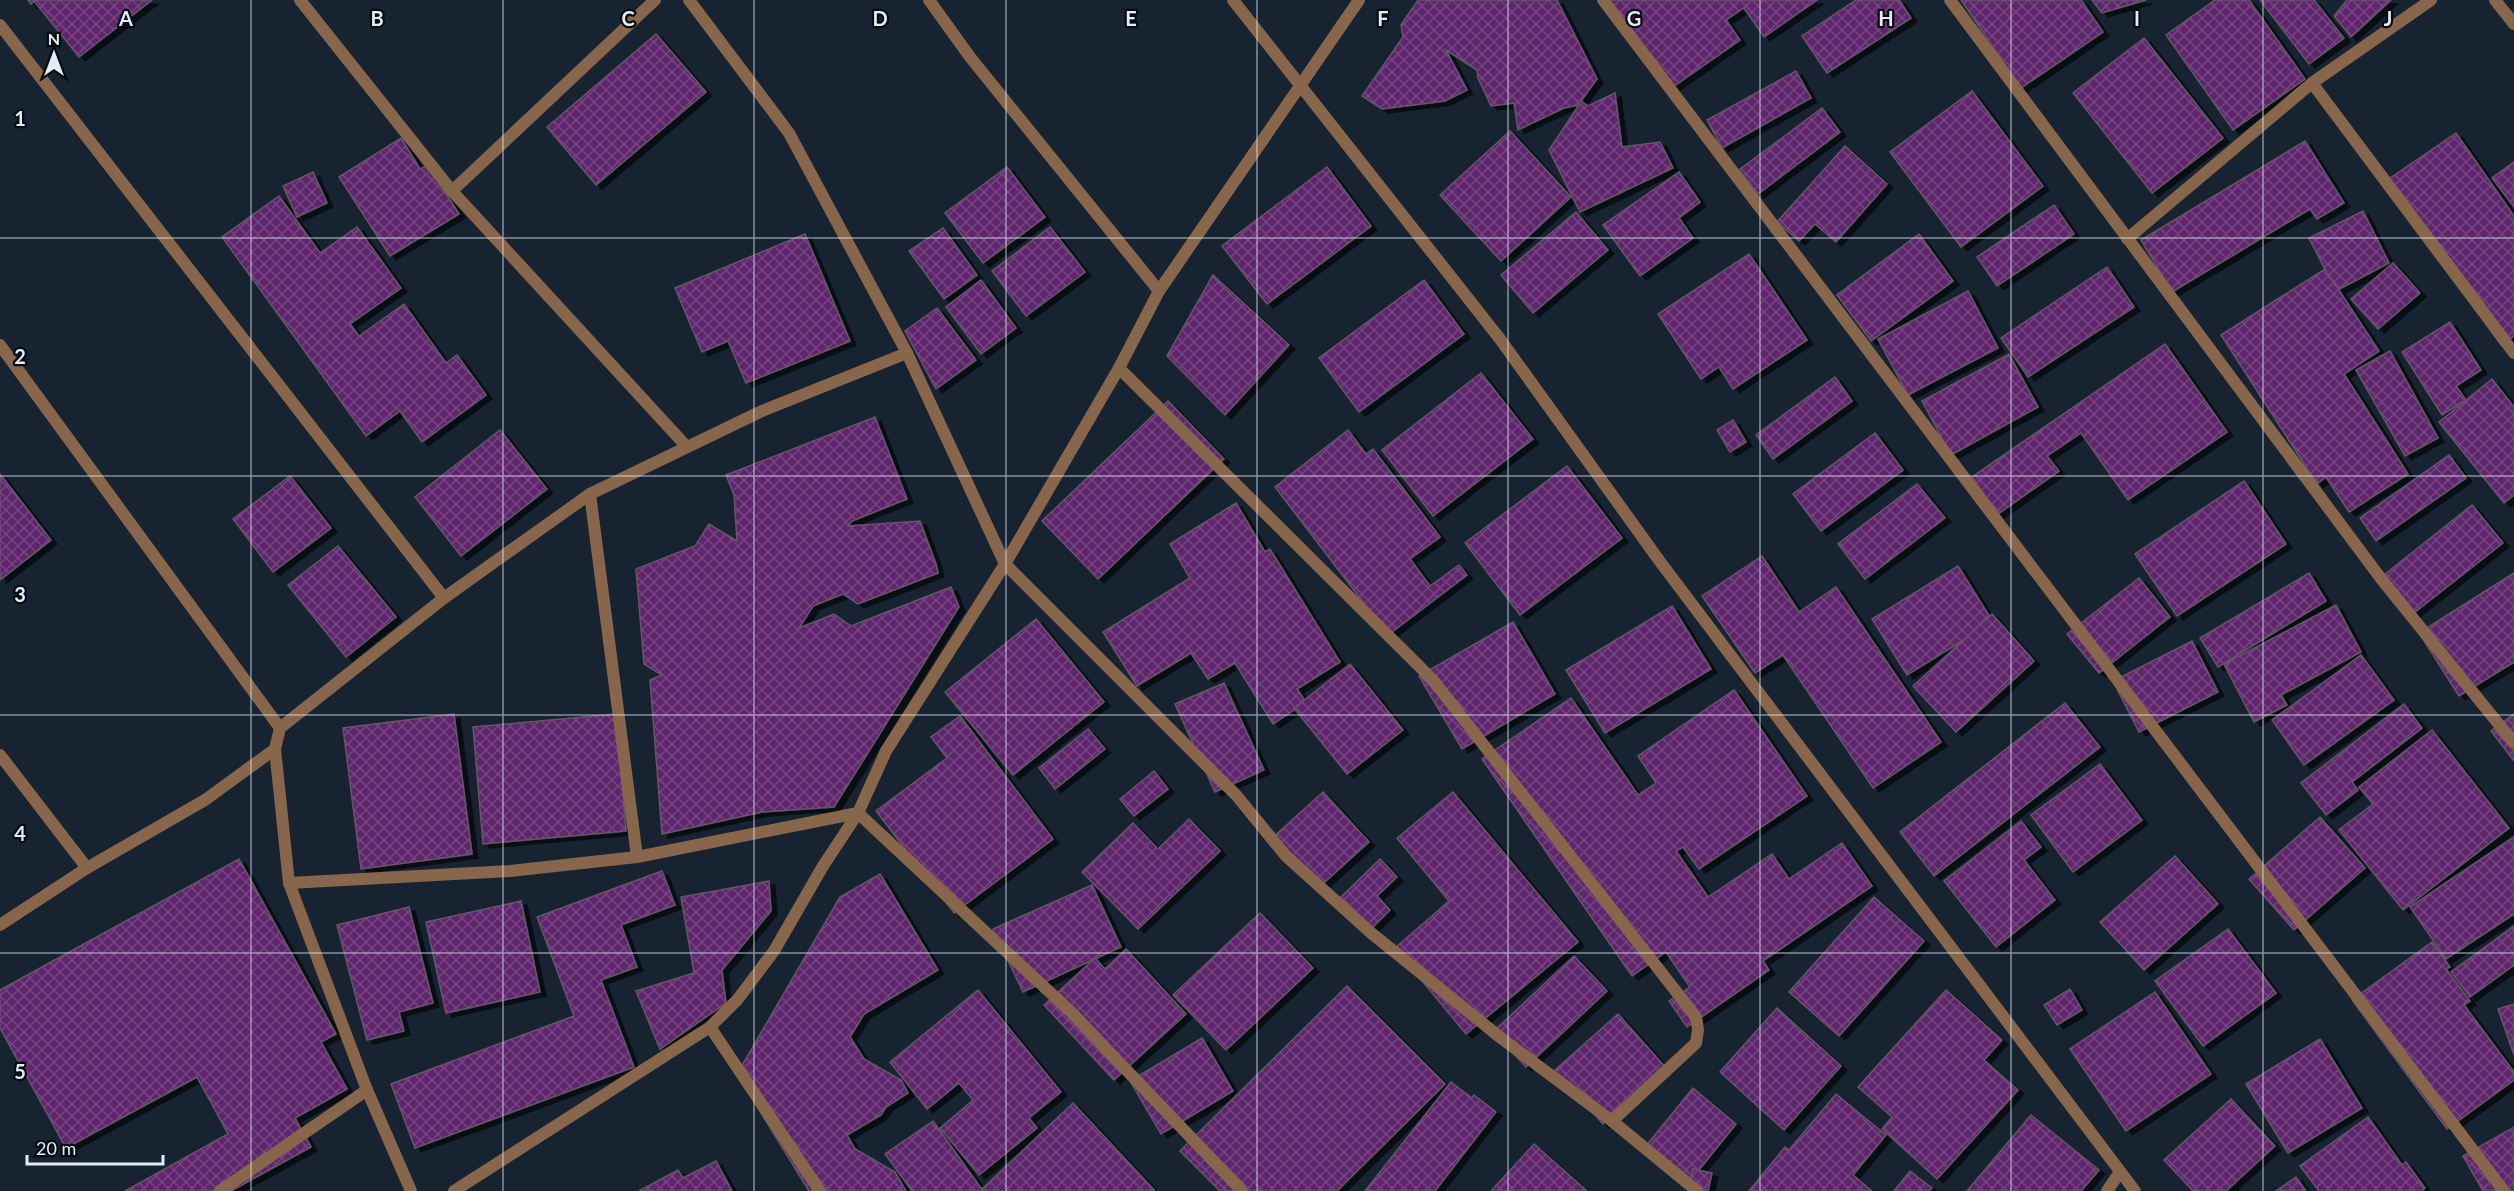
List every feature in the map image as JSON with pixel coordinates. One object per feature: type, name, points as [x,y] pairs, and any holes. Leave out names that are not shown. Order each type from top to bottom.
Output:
[{"type":"street","points":[[300,0],[452,191],[687,447]]},
{"type":"street","points":[[452,191],[655,0]]},
{"type":"street","points":[[689,0],[789,133],[907,353],[1005,564],[1236,795],[1286,856],[1370,932],[1697,1191]]},
{"type":"street","points":[[929,0],[970,57],[1159,291]]},
{"type":"street","points":[[1233,0],[1500,339],[1661,563],[2135,1191]]},
{"type":"street","points":[[454,1191],[710,1027],[738,999],[774,951],[823,866],[858,813],[886,751],[1005,564],[1119,368],[1159,291],[1359,0]]},
{"type":"street","points":[[1603,0],[2504,1191]]},
{"type":"street","points":[[1950,0],[2382,580],[2514,743]]},
{"type":"street","points":[[2127,239],[2312,83],[2431,0]]},
{"type":"street","points":[[2495,0],[2514,24]]},
{"type":"street","points":[[0,26],[444,598]]},
{"type":"street","points":[[2312,83],[2514,353]]},
{"type":"street","points":[[0,345],[280,728]]},
{"type":"street","points":[[411,1191],[367,1090],[289,883],[275,749],[280,728],[444,598],[590,494],[762,411],[907,353]]},
{"type":"street","points":[[1119,368],[1433,680],[1696,1017],[1698,1030],[1696,1043],[1612,1122]]},
{"type":"street","points":[[590,494],[637,857]]},
{"type":"street","points":[[0,925],[87,868],[205,800],[275,749]]},
{"type":"street","points":[[0,755],[87,868]]},
{"type":"street","points":[[289,883],[510,871],[637,857],[858,813]]},
{"type":"street","points":[[858,813],[1071,1012],[1242,1191]]},
{"type":"street","points":[[710,1027],[820,1191]]},
{"type":"street","points":[[220,1191],[367,1090]]},
{"type":"street","points":[[2107,1191],[2120,1172]]},
{"type":"building","points":[[28,0],[152,0],[79,57],[34,1],[31,4]]},
{"type":"building","points":[[1418,0],[1557,0],[1597,79],[1581,101],[1588,106],[1615,93],[1622,147],[1660,142],[1673,168],[1580,212],[1549,150],[1579,105],[1564,108],[1518,130],[1514,103],[1491,106],[1478,78],[1477,70],[1446,50],[1467,90],[1445,101],[1382,109],[1362,96],[1403,37],[1401,25]]},
{"type":"building","points":[[1608,0],[1817,0],[1764,37],[1744,8],[1726,20],[1740,40],[1670,89]]},
{"type":"building","points":[[1856,0],[1899,0],[1911,18],[1827,73],[1802,36]]},
{"type":"building","points":[[1961,0],[2081,0],[2103,32],[2021,88]]},
{"type":"building","points":[[2092,0],[2146,0],[2102,13]]},
{"type":"building","points":[[2215,0],[2249,0],[2305,79],[2233,130],[2166,35]]},
{"type":"building","points":[[2260,0],[2314,0],[2344,38],[2309,64]]},
{"type":"building","points":[[2347,0],[2391,0],[2351,37],[2334,16]]},
{"type":"building","points":[[656,34],[706,92],[596,185],[547,127]]},
{"type":"building","points":[[2144,38],[2223,138],[2152,193],[2073,93]]},
{"type":"building","points":[[1796,71],[1811,98],[1722,148],[1707,120]]},
{"type":"building","points":[[1972,91],[2043,186],[1961,247],[1890,152]]},
{"type":"building","points":[[1822,108],[1840,132],[1758,194],[1739,170]]},
{"type":"building","points":[[1510,131],[1571,197],[1501,261],[1440,195]]},
{"type":"building","points":[[2456,133],[2514,216],[2514,336],[2501,345],[2386,181]]},
{"type":"building","points":[[401,138],[420,169],[428,165],[459,214],[390,256],[339,177]]},
{"type":"building","points":[[2305,141],[2344,203],[2317,219],[2310,209],[2172,292],[2141,240]]},
{"type":"building","points":[[1845,146],[1887,184],[1836,242],[1815,224],[1799,241],[1777,222]]},
{"type":"building","points":[[2514,162],[2514,207],[2492,178]]},
{"type":"building","points":[[1007,167],[1045,217],[983,263],[945,213]]},
{"type":"building","points":[[1327,167],[1371,226],[1267,304],[1222,246]]},
{"type":"building","points":[[313,172],[327,203],[297,217],[283,186]]},
{"type":"building","points":[[1679,172],[1700,202],[1679,218],[1693,238],[1640,276],[1603,225]]},
{"type":"building","points":[[279,196],[320,253],[357,227],[401,288],[350,324],[359,336],[404,304],[446,363],[457,355],[486,395],[422,442],[400,411],[366,436],[222,237]]},
{"type":"building","points":[[2054,205],[2074,234],[1997,286],[1977,257]]},
{"type":"building","points":[[2363,211],[2389,263],[2336,291],[2309,238]]},
{"type":"building","points":[[1576,212],[1608,250],[1533,313],[1501,275]]},
{"type":"building","points":[[1050,227],[1085,272],[1026,316],[992,271]]},
{"type":"building","points":[[943,228],[977,275],[944,299],[909,251]]},
{"type":"building","points":[[805,234],[850,341],[746,383],[728,341],[702,352],[675,288]]},
{"type":"building","points":[[1919,234],[1953,281],[1871,341],[1837,295]]},
{"type":"building","points":[[1749,254],[1807,340],[1733,389],[1719,367],[1701,379],[1658,314]]},
{"type":"building","points":[[2393,263],[2420,293],[2378,329],[2351,299]]},
{"type":"building","points":[[2107,267],[2134,307],[2028,377],[2001,338]]},
{"type":"building","points":[[2325,269],[2379,351],[2344,374],[2408,474],[2349,512],[2326,477],[2317,484],[2221,335]]},
{"type":"building","points":[[1213,275],[1289,345],[1225,415],[1167,356]]},
{"type":"building","points":[[981,280],[1016,328],[981,354],[946,307]]},
{"type":"building","points":[[1424,280],[1464,334],[1359,412],[1319,358]]},
{"type":"building","points":[[1968,291],[1998,348],[1908,395],[1878,339]]},
{"type":"building","points":[[937,308],[976,360],[936,389],[905,331]]},
{"type":"building","points":[[2450,322],[2481,370],[2456,386],[2466,400],[2442,415],[2402,352]]},
{"type":"building","points":[[2165,344],[2227,432],[2128,500],[2081,433],[2047,456],[2059,471],[1998,514],[1972,477]]},
{"type":"building","points":[[2390,351],[2438,438],[2405,456],[2356,370]]},
{"type":"building","points":[[2009,354],[2038,407],[1951,455],[1922,401]]},
{"type":"building","points":[[1481,373],[1533,439],[1433,516],[1382,450]]},
{"type":"building","points":[[1835,377],[1852,401],[1773,459],[1756,435]]},
{"type":"building","points":[[2492,379],[2514,407],[2514,495],[2504,503],[2439,422]]},
{"type":"building","points":[[1168,401],[1224,459],[1098,579],[1042,521]]},
{"type":"building","points":[[875,417],[907,499],[852,521],[848,526],[920,521],[938,573],[858,604],[843,594],[813,606],[799,628],[834,614],[851,626],[951,587],[959,607],[834,807],[762,812],[662,834],[650,680],[662,675],[644,664],[636,569],[695,546],[709,524],[737,541],[734,495],[726,475]]},
{"type":"building","points":[[1733,420],[1746,442],[1730,452],[1717,430]]},
{"type":"building","points":[[500,430],[547,489],[461,556],[415,497]]},
{"type":"building","points":[[1348,430],[1366,454],[1373,449],[1440,537],[1410,559],[1430,586],[1459,565],[1467,575],[1388,635],[1275,487]]},
{"type":"building","points":[[1875,433],[1903,470],[1821,531],[1793,494]]},
{"type":"building","points":[[2449,455],[2466,478],[2376,541],[2360,518]]},
{"type":"building","points":[[1567,466],[1622,538],[1520,615],[1465,543]]},
{"type":"building","points":[[0,474],[51,540],[0,580]]},
{"type":"building","points":[[290,476],[331,528],[273,572],[233,519]]},
{"type":"building","points":[[2244,481],[2286,544],[2177,616],[2135,554]]},
{"type":"building","points":[[1917,484],[1945,518],[1865,579],[1838,544]]},
{"type":"building","points":[[1236,503],[1265,552],[1270,549],[1340,662],[1297,689],[1306,702],[1273,724],[1235,663],[1208,679],[1191,653],[1137,686],[1103,632],[1190,578],[1170,544]]},
{"type":"building","points":[[2472,505],[2503,543],[2410,616],[2380,578]]},
{"type":"building","points":[[338,546],[396,617],[346,657],[288,585]]},
{"type":"building","points":[[1762,556],[1799,612],[1836,587],[1941,742],[1873,788],[1783,655],[1755,673],[1702,596]]},
{"type":"building","points":[[1958,566],[1993,622],[1907,675],[1872,619]]},
{"type":"building","points":[[2309,573],[2326,601],[2218,667],[2200,638]]},
{"type":"building","points":[[2514,573],[2514,662],[2459,696],[2419,633]]},
{"type":"building","points":[[2139,578],[2170,617],[2099,673],[2067,634]]},
{"type":"building","points":[[2336,605],[2361,652],[2281,695],[2287,705],[2254,722],[2224,664]]},
{"type":"building","points":[[1672,606],[1711,669],[1605,733],[1566,670]]},
{"type":"building","points":[[1992,614],[2034,661],[1956,732],[1913,686]]},
{"type":"building","points":[[1036,619],[1104,702],[1013,775],[945,692]]},
{"type":"building","points":[[1513,622],[1555,694],[1462,749],[1419,676]]},
{"type":"building","points":[[2192,641],[2218,692],[2139,732],[2113,681]]},
{"type":"building","points":[[2361,655],[2394,700],[2304,765],[2272,720]]},
{"type":"building","points":[[1350,664],[1403,730],[1347,774],[1294,708]]},
{"type":"building","points":[[1224,683],[1264,770],[1215,792],[1175,704]]},
{"type":"building","points":[[1734,690],[1807,796],[1699,869],[1683,847],[1676,851],[1708,897],[1772,854],[1789,879],[1842,843],[1872,886],[1763,961],[1769,970],[1687,1027],[1669,1001],[1690,987],[1666,952],[1632,976],[1482,759],[1571,698],[1638,795],[1656,783],[1638,756]]},
{"type":"building","points":[[2065,703],[2100,747],[1934,876],[1900,832]]},
{"type":"building","points":[[2404,704],[2422,728],[2352,782],[2358,790],[2326,815],[2301,783]]},
{"type":"building","points":[[454,714],[472,854],[361,869],[343,728]]},
{"type":"building","points":[[616,714],[626,831],[483,844],[473,727]]},
{"type":"building","points":[[2514,714],[2514,761],[2491,731]]},
{"type":"building","points":[[960,716],[1053,839],[954,913],[876,811],[947,758],[931,737]]},
{"type":"building","points":[[1088,729],[1105,749],[1055,789],[1039,768]]},
{"type":"building","points":[[2432,730],[2509,828],[2403,910],[2339,830],[2373,804],[2359,787]]},
{"type":"building","points":[[2100,764],[2142,820],[2073,872],[2031,815]]},
{"type":"building","points":[[1154,771],[1168,789],[1134,816],[1120,799]]},
{"type":"building","points":[[1323,792],[1369,842],[1316,890],[1270,840]]},
{"type":"building","points":[[1453,792],[1578,942],[1466,1034],[1395,948],[1449,901],[1397,838]]},
{"type":"building","points":[[2320,817],[2365,868],[2294,930],[2249,879]]},
{"type":"building","points":[[1189,819],[1220,851],[1138,929],[1082,872],[1133,823],[1158,849]]},
{"type":"building","points":[[2021,821],[2041,847],[2024,860],[2055,900],[1996,947],[1944,881]]},
{"type":"building","points":[[2514,837],[2514,914],[2446,959],[2410,907]]},
{"type":"building","points":[[2175,856],[2218,904],[2144,970],[2100,922]]},
{"type":"building","points":[[239,859],[336,1034],[321,1042],[347,1089],[295,1118],[311,1147],[231,1191],[125,1191],[228,1134],[197,1077],[66,1148],[0,1028],[0,990]]},
{"type":"building","points":[[1380,859],[1397,877],[1377,896],[1390,910],[1368,932],[1338,900]]},
{"type":"building","points":[[662,871],[675,905],[621,925],[637,967],[601,980],[634,1067],[415,1148],[391,1084],[574,1016],[537,917]]},
{"type":"building","points":[[880,874],[938,970],[864,1014],[850,1037],[864,1059],[901,1080],[908,1093],[886,1107],[881,1115],[847,1135],[855,1149],[895,1172],[906,1191],[809,1191],[737,1074],[840,897]]},
{"type":"building","points":[[769,881],[771,911],[722,970],[726,1003],[660,1049],[636,991],[694,973],[681,897]]},
{"type":"building","points":[[1092,885],[1121,947],[1023,992],[993,929]]},
{"type":"building","points":[[1874,897],[1924,941],[1839,1036],[1789,992]]},
{"type":"building","points":[[521,901],[540,992],[446,1013],[426,922]]},
{"type":"building","points":[[409,907],[433,1003],[399,1012],[404,1031],[367,1040],[337,925]]},
{"type":"building","points":[[1260,913],[1313,968],[1226,1050],[1173,995]]},
{"type":"building","points":[[2514,926],[2514,965],[2470,997],[2451,972]]},
{"type":"building","points":[[2228,929],[2276,993],[2203,1046],[2155,981]]},
{"type":"building","points":[[2432,942],[2450,967],[2446,969],[2470,1001],[2464,1005],[2514,1072],[2514,1080],[2447,1129],[2352,1000]]},
{"type":"building","points":[[1126,949],[1186,1014],[1114,1080],[1044,1005],[1095,958],[1105,969]]},
{"type":"building","points":[[1574,956],[1607,991],[1526,1067],[1493,1032]]},
{"type":"building","points":[[1347,986],[1445,1084],[1337,1191],[1220,1191],[1180,1151]]},
{"type":"building","points":[[2070,989],[2082,1010],[2057,1025],[2044,1005]]},
{"type":"building","points":[[978,990],[1061,1092],[1029,1118],[1037,1128],[979,1175],[940,1128],[973,1100],[959,1083],[927,1109],[890,1062]]},
{"type":"building","points":[[1946,990],[2002,1040],[1984,1060],[2018,1090],[1937,1179],[1882,1129],[1892,1117],[1858,1087]]},
{"type":"building","points":[[2155,992],[2211,1074],[2126,1131],[2070,1049]]},
{"type":"building","points":[[2514,1004],[2514,1055],[2498,1009]]},
{"type":"building","points":[[1777,1008],[1841,1066],[1784,1130],[1720,1072]]},
{"type":"building","points":[[1618,1014],[1666,1068],[1603,1124],[1555,1070]]},
{"type":"building","points":[[1202,1038],[1233,1091],[1161,1134],[1130,1081]]},
{"type":"building","points":[[2320,1039],[2362,1108],[2288,1153],[2246,1084]]},
{"type":"building","points":[[1451,1082],[1472,1098],[1474,1095],[1496,1112],[1435,1191],[1365,1191]]},
{"type":"building","points":[[1693,1088],[1736,1124],[1690,1181],[1646,1146]]},
{"type":"building","points":[[1836,1094],[1886,1135],[1853,1175],[1872,1191],[1749,1191],[1785,1147],[1789,1150]]},
{"type":"building","points":[[2231,1099],[2275,1146],[2226,1191],[2193,1191],[2164,1160]]},
{"type":"building","points":[[1073,1103],[1155,1191],[981,1190]]},
{"type":"building","points":[[2031,1115],[2099,1170],[2081,1191],[1967,1191]]},
{"type":"building","points":[[2368,1117],[2402,1165],[2406,1162],[2425,1188],[2421,1191],[2319,1191],[2300,1166]]},
{"type":"building","points":[[933,1121],[983,1191],[912,1191],[885,1154]]},
{"type":"building","points":[[2514,1127],[2514,1191],[2483,1191],[2463,1156]]},
{"type":"building","points":[[1534,1144],[1587,1191],[1491,1191]]},
{"type":"building","points":[[716,1161],[732,1191],[639,1191],[678,1170],[683,1178]]},
{"type":"building","points":[[1693,1169],[1712,1173],[1708,1191],[1688,1191]]},
{"type":"building","points":[[1910,1171],[1932,1188],[1929,1191],[1894,1191]]},
{"type":"building","points":[[2296,1177],[2306,1191],[2276,1191]]}]
